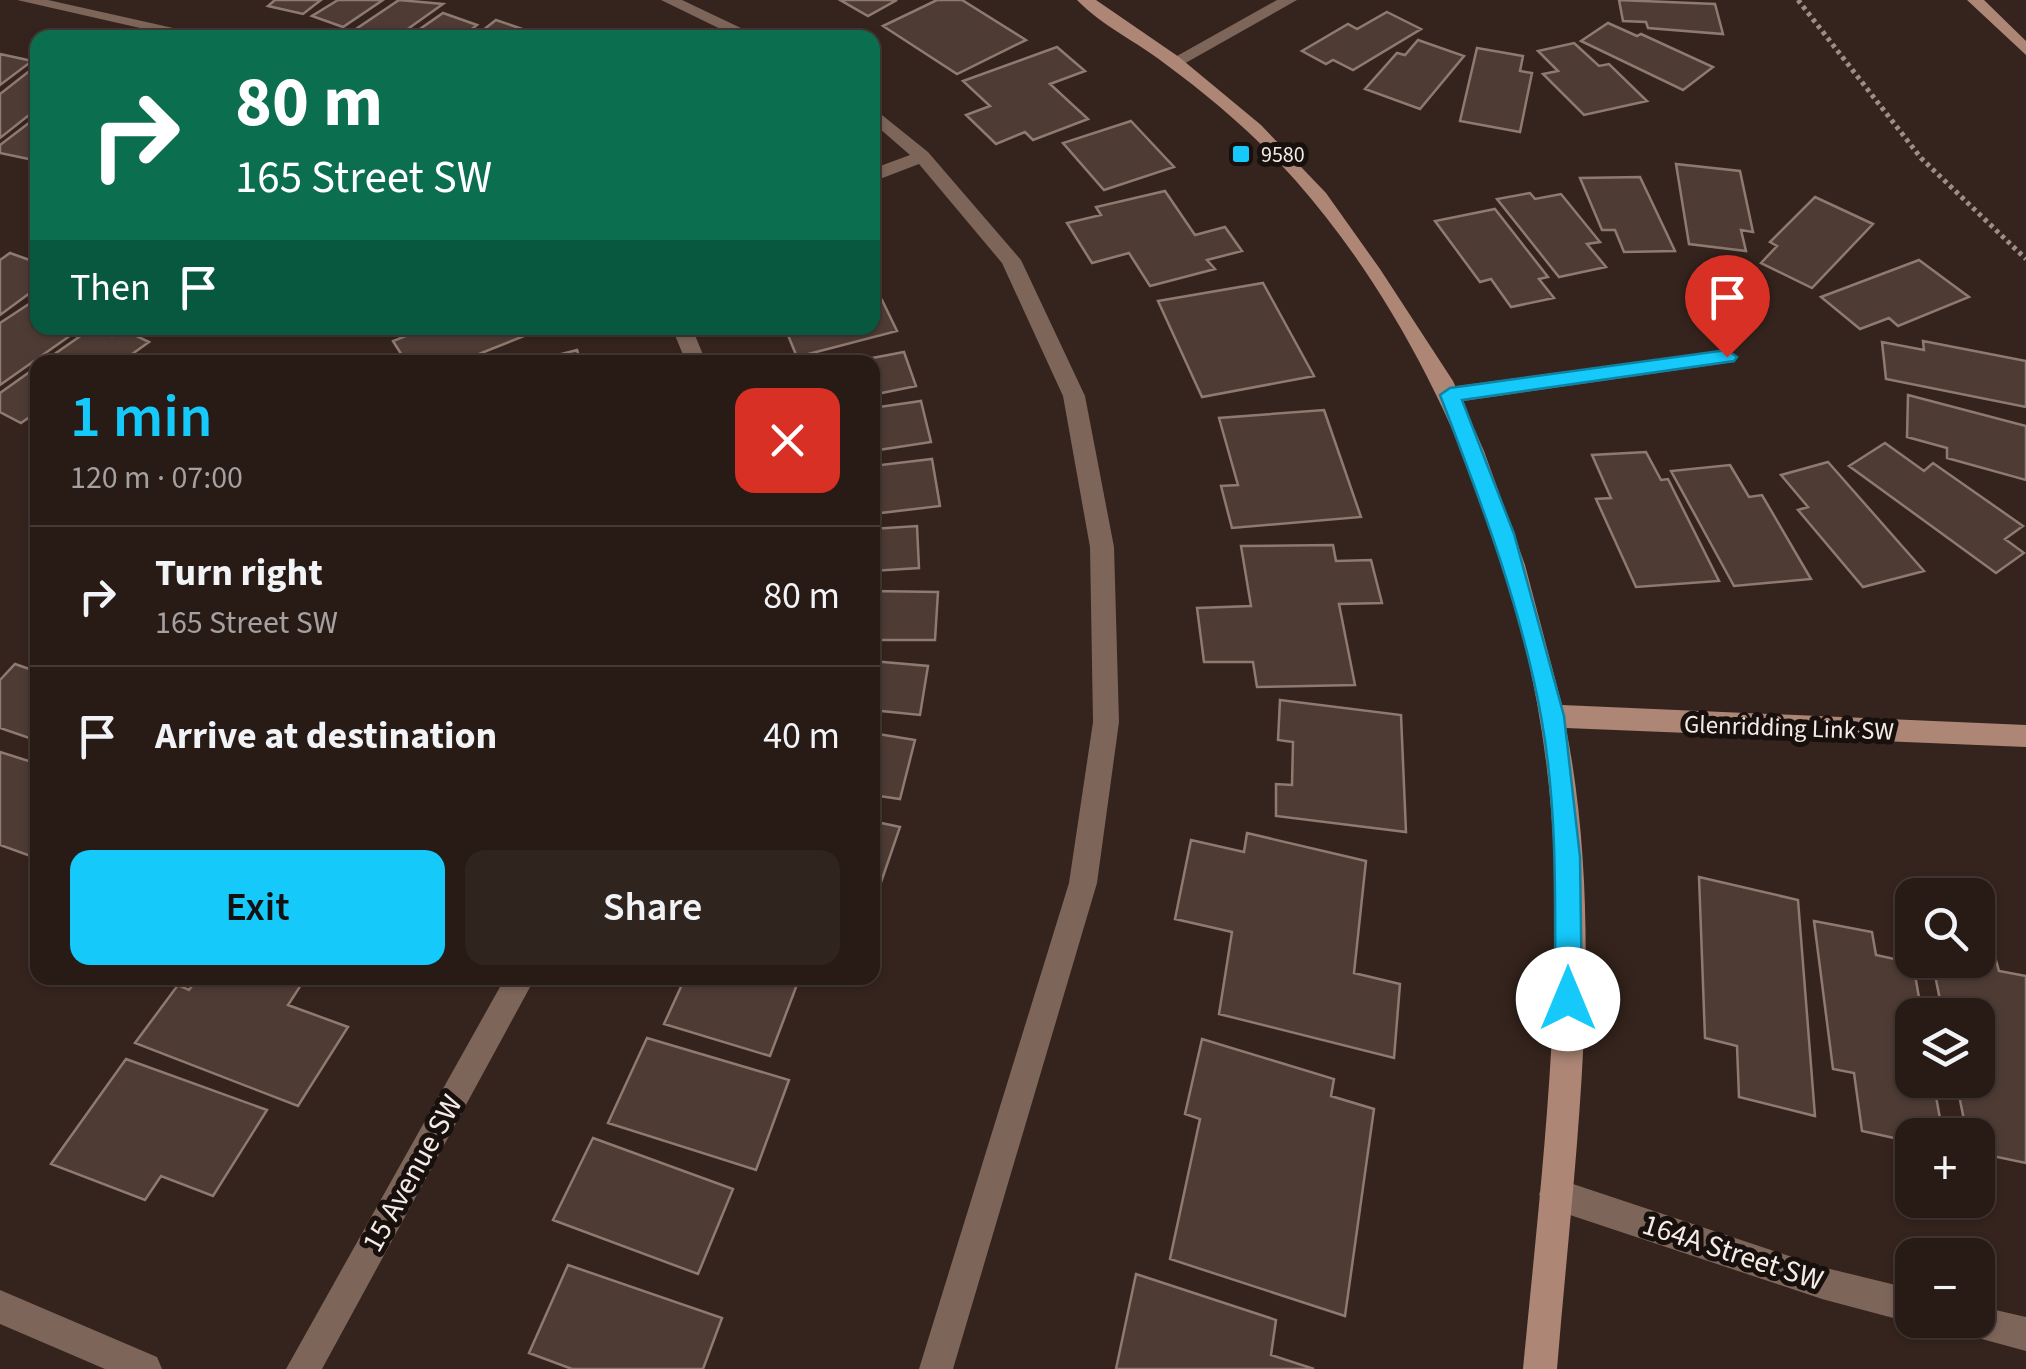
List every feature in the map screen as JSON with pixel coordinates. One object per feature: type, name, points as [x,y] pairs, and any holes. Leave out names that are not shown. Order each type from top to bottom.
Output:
[{"type":"street","points":[[25,0],[171,30]]},
{"type":"street","points":[[669,0],[736,30]]},
{"type":"street","points":[[1084,0],[1176,61],[1236,111],[1306,180],[1376,278],[1450,395],[1504,534],[1553,716],[1568,857],[1568,1034],[1540,1369]]},
{"type":"street","points":[[1176,61],[1288,0]]},
{"type":"street","points":[[1975,0],[2026,50]]},
{"type":"street","points":[[880,119],[922,156],[1011,260],[1074,396],[1102,547],[1106,722],[1084,883],[936,1369]]},
{"type":"street","points":[[880,173],[922,156]]},
{"type":"street","points":[[1450,395],[1727,357]]},
{"type":"street","name":"Glenridding Link SW","points":[[1553,716],[2026,736]]},
{"type":"street","name":"15 Avenue SW","points":[[303,1369],[517,985]]},
{"type":"street","name":"164A Street SW","points":[[1555,1194],[1822,1282],[1895,1301]]},
{"type":"street","points":[[0,1308],[145,1369]]},
{"type":"street","points":[[1995,1327],[2026,1334]]},
{"type":"path","points":[[1798,0],[1920,158],[2026,259]]},
{"type":"building","points":[[275,0],[321,0],[303,14],[268,6]]},
{"type":"building","points":[[338,0],[383,0],[343,27],[312,16]]},
{"type":"building","points":[[399,0],[443,4],[406,30],[354,30]]},
{"type":"building","points":[[840,0],[897,0],[868,16]]},
{"type":"building","points":[[937,0],[962,0],[1026,40],[957,74],[883,26]]},
{"type":"building","points":[[1619,0],[1715,4],[1723,34],[1648,28],[1646,22],[1623,21]]},
{"type":"building","points":[[1387,12],[1421,29],[1353,70],[1333,60],[1326,64],[1302,51],[1348,24],[1357,29]]},
{"type":"building","points":[[443,13],[477,25],[470,30],[419,30]]},
{"type":"building","points":[[496,20],[525,30],[483,30]]},
{"type":"building","points":[[1608,23],[1713,67],[1683,90],[1581,41]]},
{"type":"building","points":[[1418,40],[1464,56],[1420,109],[1365,89],[1397,53],[1405,55]]},
{"type":"building","points":[[1574,43],[1599,66],[1609,64],[1647,101],[1584,115],[1543,74],[1558,71],[1538,51]]},
{"type":"building","points":[[1057,47],[1085,71],[1050,84],[1088,119],[1033,140],[1025,132],[996,144],[966,115],[990,106],[963,81]]},
{"type":"building","points":[[1477,48],[1523,56],[1520,71],[1532,73],[1520,132],[1460,121]]},
{"type":"building","points":[[0,54],[30,61],[30,62],[0,85]]},
{"type":"building","points":[[30,70],[30,114],[0,138],[0,94]]},
{"type":"building","points":[[1131,121],[1174,167],[1104,190],[1063,143]]},
{"type":"building","points":[[30,122],[30,159],[0,153],[0,145]]},
{"type":"building","points":[[1676,164],[1740,171],[1753,232],[1741,230],[1746,251],[1689,244]]},
{"type":"building","points":[[1640,177],[1675,251],[1624,252],[1615,230],[1602,230],[1580,178]]},
{"type":"building","points":[[1165,191],[1195,235],[1225,227],[1242,251],[1207,260],[1215,269],[1150,286],[1129,253],[1092,263],[1067,223],[1101,215],[1096,207]]},
{"type":"building","points":[[1530,193],[1535,199],[1561,194],[1600,242],[1587,244],[1606,267],[1559,277],[1497,199]]},
{"type":"building","points":[[1815,197],[1873,224],[1812,288],[1761,263],[1777,246],[1770,242]]},
{"type":"building","points":[[1495,209],[1548,277],[1539,279],[1554,298],[1511,307],[1491,279],[1480,282],[1435,221]]},
{"type":"building","points":[[10,253],[30,260],[30,293],[0,315],[0,260]]},
{"type":"building","points":[[1919,260],[1969,297],[1898,326],[1889,318],[1860,329],[1821,297]]},
{"type":"building","points":[[1263,283],[1314,376],[1202,397],[1158,301]]},
{"type":"building","points":[[880,301],[897,331],[796,355],[788,335],[880,335]]},
{"type":"building","points":[[30,303],[30,335],[71,335],[43,355],[30,355],[30,364],[0,385],[0,323]]},
{"type":"building","points":[[82,335],[134,335],[149,342],[131,355],[53,355]]},
{"type":"building","points":[[408,335],[526,335],[476,355],[402,355],[393,341]]},
{"type":"building","points":[[1923,341],[2026,361],[2026,407],[1886,379],[1882,342],[1924,350]]},
{"type":"building","points":[[904,352],[916,386],[880,393],[880,357]]},
{"type":"building","points":[[30,372],[30,417],[21,423],[0,412],[0,393]]},
{"type":"building","points":[[1908,395],[2026,426],[2026,480],[1947,458],[1947,448],[1907,437]]},
{"type":"building","points":[[921,401],[931,442],[880,450],[880,407]]},
{"type":"building","points":[[1324,410],[1361,517],[1232,528],[1221,486],[1238,485],[1219,418]]},
{"type":"building","points":[[1885,443],[1924,471],[1933,463],[2023,526],[2005,539],[2024,553],[1996,573],[1849,466]]},
{"type":"building","points":[[1646,452],[1661,480],[1668,479],[1719,581],[1636,587],[1596,499],[1611,498],[1592,455]]},
{"type":"building","points":[[932,459],[940,506],[880,513],[880,465]]},
{"type":"building","points":[[1828,462],[1924,571],[1863,587],[1798,510],[1808,507],[1781,475]]},
{"type":"building","points":[[1730,465],[1749,497],[1762,495],[1811,579],[1734,586],[1671,471]]},
{"type":"building","points":[[917,526],[919,568],[880,570],[880,528]]},
{"type":"building","points":[[1333,545],[1336,561],[1371,560],[1382,603],[1339,604],[1355,685],[1257,687],[1253,662],[1204,662],[1197,608],[1251,606],[1241,546]]},
{"type":"building","points":[[880,591],[938,592],[935,640],[880,640]]},
{"type":"building","points":[[880,662],[928,666],[920,715],[880,711]]},
{"type":"building","points":[[15,664],[30,669],[30,738],[0,728],[0,680]]},
{"type":"building","points":[[1280,700],[1401,715],[1406,832],[1276,816],[1276,784],[1292,785],[1293,742],[1278,740]]},
{"type":"building","points":[[880,734],[915,740],[900,799],[880,796]]},
{"type":"building","points":[[0,752],[30,761],[30,856],[0,845]]},
{"type":"building","points":[[880,823],[900,827],[880,885]]},
{"type":"building","points":[[1247,833],[1366,861],[1354,973],[1400,984],[1394,1058],[1219,1014],[1232,932],[1175,919],[1191,840],[1244,852]]},
{"type":"building","points":[[1699,877],[1798,900],[1815,1116],[1739,1097],[1737,1046],[1705,1038]]},
{"type":"building","points":[[1814,921],[1872,932],[1876,955],[1895,959],[1895,978],[1916,978],[1919,998],[1895,998],[1895,1098],[1936,1098],[1940,1118],[1895,1118],[1895,1138],[1862,1131],[1854,1073],[1833,1069]]},
{"type":"building","points":[[1995,957],[1999,971],[2026,976],[2026,1163],[1995,1157],[1995,1118],[1964,1118],[1960,1098],[1995,1098],[1995,998],[1940,998],[1936,978],[1995,978]]},
{"type":"building","points":[[178,985],[189,990],[193,985],[301,985],[288,1005],[348,1027],[298,1106],[135,1043]]},
{"type":"building","points":[[682,985],[797,985],[770,1056],[664,1024]]},
{"type":"building","points":[[647,1038],[789,1080],[756,1170],[608,1123]]},
{"type":"building","points":[[1202,1039],[1334,1079],[1331,1096],[1374,1109],[1345,1316],[1170,1259],[1200,1119],[1185,1114]]},
{"type":"building","points":[[126,1059],[267,1110],[213,1196],[161,1176],[145,1200],[51,1164]]},
{"type":"building","points":[[593,1138],[733,1189],[698,1274],[553,1220]]},
{"type":"building","points":[[568,1265],[722,1318],[703,1369],[572,1369],[529,1353]]},
{"type":"building","points":[[1136,1274],[1276,1320],[1271,1355],[1314,1369],[1116,1369]]},
{"type":"place","name":"9580","points":[[1241,154]]},
{"type":"route","points":[[1568,999],[1568,857],[1553,716],[1504,534],[1450,395],[1727,357]]}]
